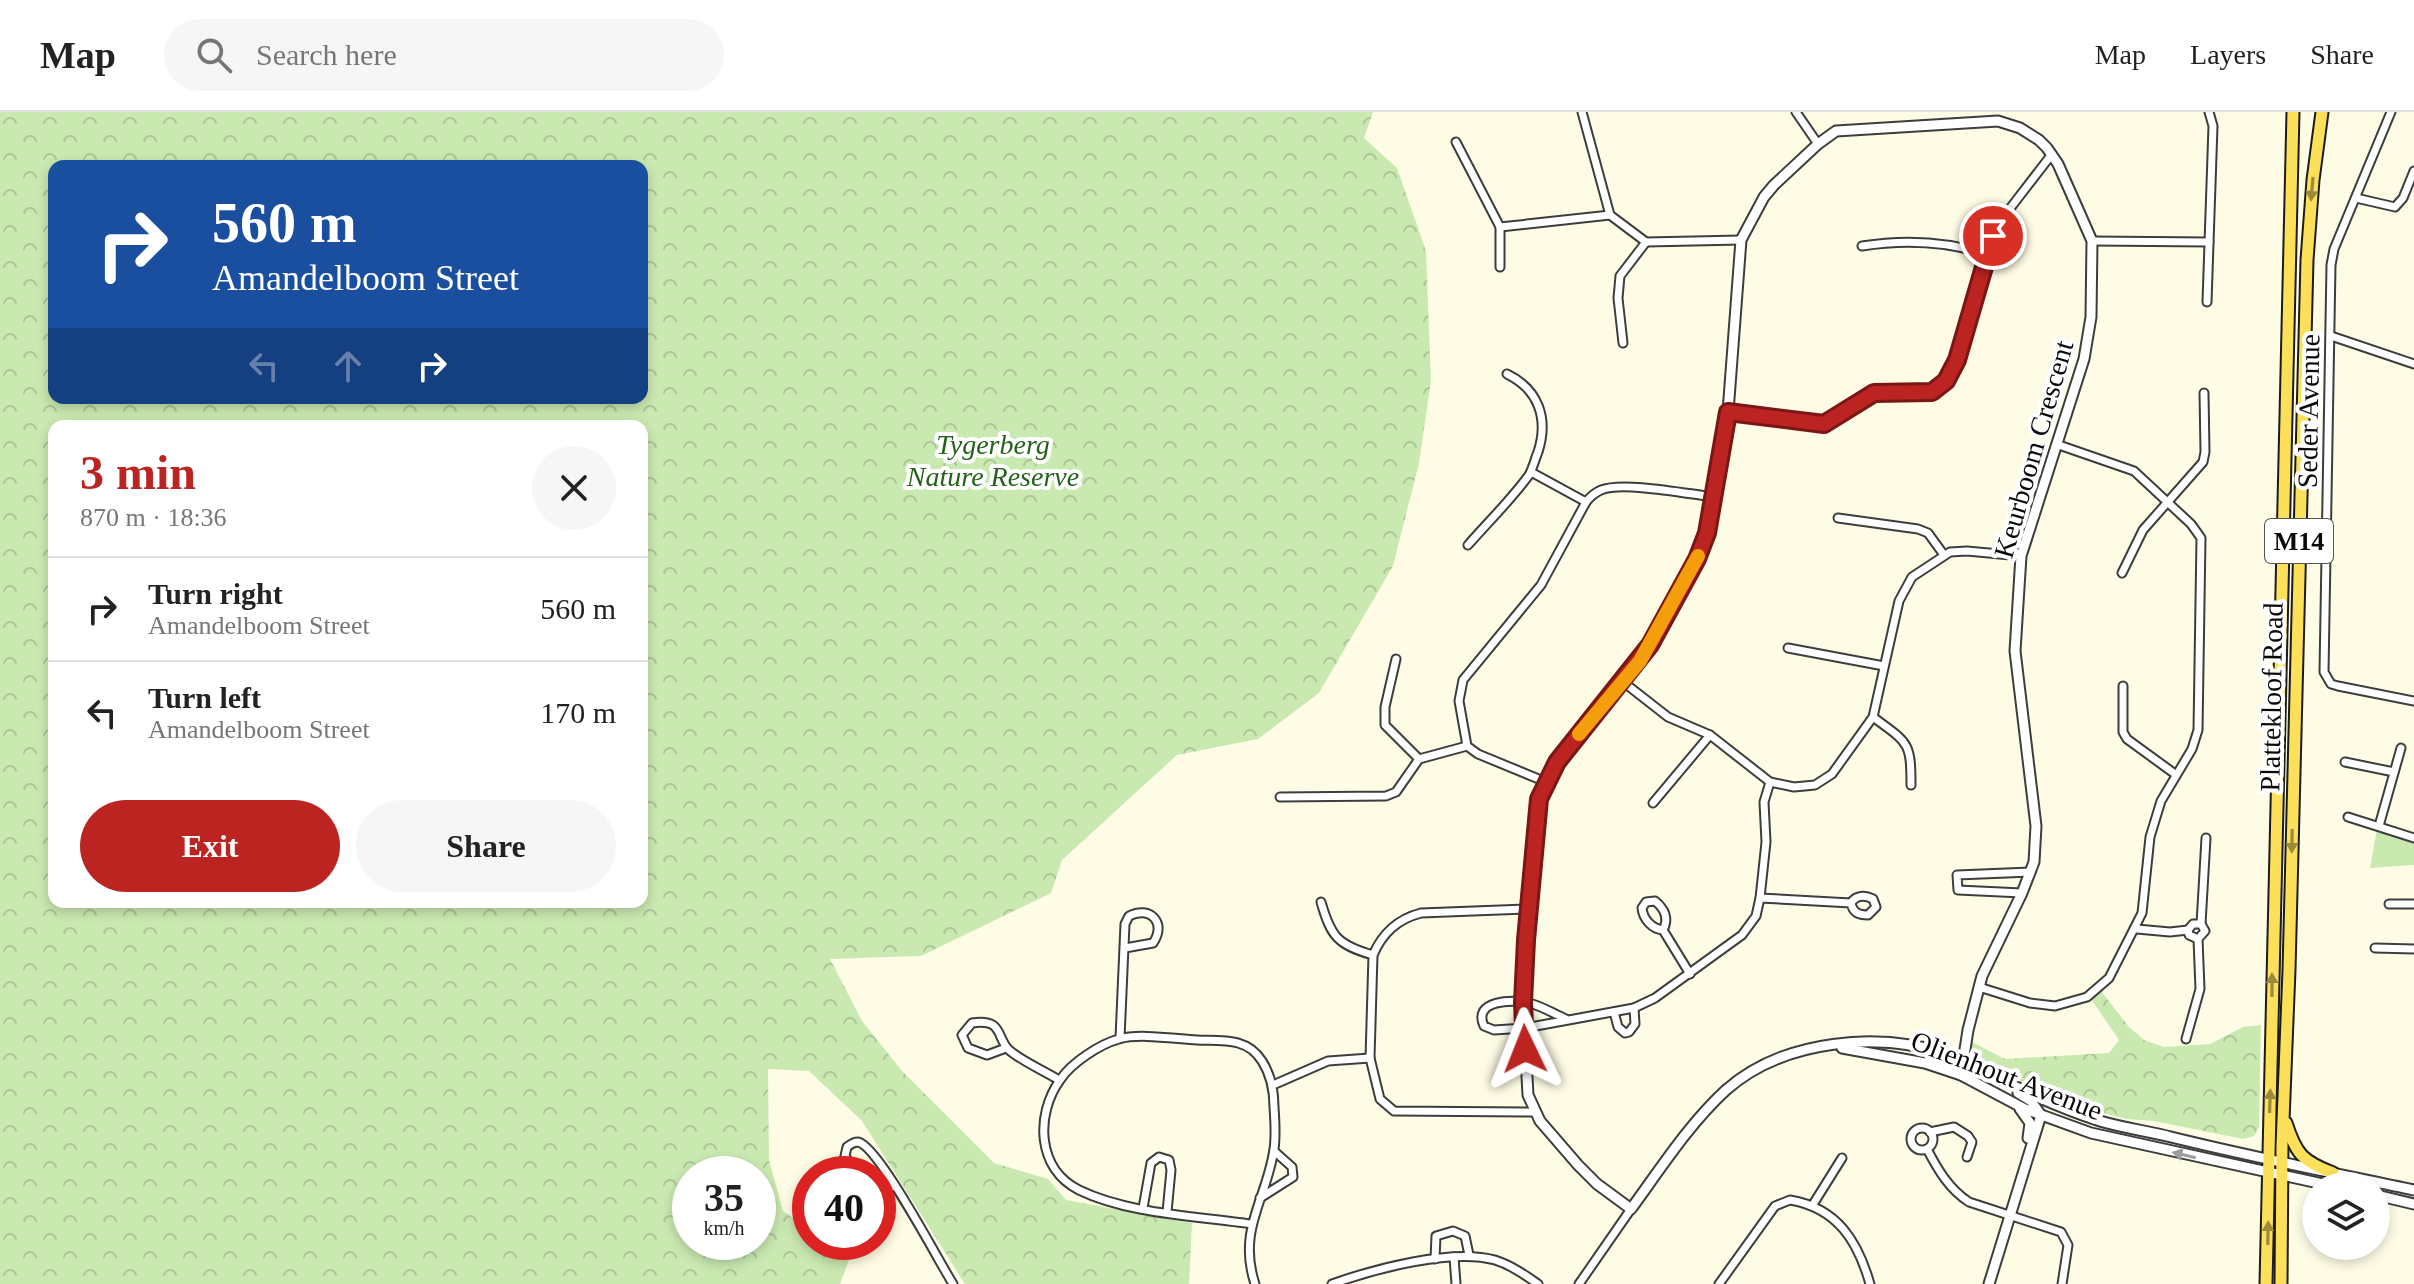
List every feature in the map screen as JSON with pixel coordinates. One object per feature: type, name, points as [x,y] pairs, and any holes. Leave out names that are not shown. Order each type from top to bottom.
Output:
[{"type":"main road","name":"Plattekloof Road","points":[[2266,1284],[2293,112]]},
{"type":"main road","name":"Plattekloof Road","points":[[2281,1284],[2307,260],[2322,112]]},
{"type":"main road","points":[[2283,1114],[2292,1143],[2299,1154],[2322,1172]]},
{"type":"street","points":[[1582,112],[1610,215],[1646,242],[1741,240]]},
{"type":"street","points":[[1796,112],[1818,144]]},
{"type":"street","points":[[2207,302],[2213,126],[2209,112]]},
{"type":"street","name":"Seder Avenue","points":[[2391,112],[2334,249],[2331,265],[2324,672],[2331,684],[2414,701]]},
{"type":"street","name":"Keurboom Crescent","points":[[1631,1209],[1588,1176],[1547,1130],[1534,1112],[1526,1083],[1523,1002],[1536,812],[1557,762],[1650,645],[1697,559],[1707,533],[1728,412],[1741,240],[1764,197],[1818,144],[1836,131],[1958,119],[2011,124],[2039,140],[2052,154],[2092,241],[2089,339],[2021,556],[2015,651],[2036,845],[2031,872],[1979,987],[1961,1075]]},
{"type":"street","points":[[1456,142],[1500,227],[1500,267]]},
{"type":"street","points":[[1728,412],[1824,424],[1874,393],[1932,392],[1946,381],[1957,360],[1987,254],[2005,215],[2052,154]]},
{"type":"street","points":[[2356,198],[2395,207],[2403,198],[2414,171]]},
{"type":"street","points":[[1500,227],[1610,215]]},
{"type":"street","points":[[2092,241],[2209,242]]},
{"type":"street","points":[[1623,343],[1618,298],[1620,276],[1646,242]]},
{"type":"street","points":[[1862,246],[1885,242],[1940,242],[1987,254]]},
{"type":"street","points":[[2331,336],[2414,364]]},
{"type":"street","points":[[1468,545],[1531,472],[1540,444],[1541,414],[1531,391],[1507,374]]},
{"type":"street","points":[[2122,573],[2137,539],[2203,462],[2204,393]]},
{"type":"street","points":[[1979,987],[2044,1006],[2078,1001],[2109,978],[2137,929],[2145,900],[2154,819],[2175,774],[2192,749],[2198,730],[2202,547],[2197,531],[2134,471],[2056,444]]},
{"type":"street","points":[[1531,472],[1586,502]]},
{"type":"street","points":[[1546,782],[1478,754],[1467,746],[1459,701],[1463,680],[1541,585],[1592,495],[1610,487],[1714,497]]},
{"type":"street","points":[[1838,518],[1918,529],[1928,533],[1944,555]]},
{"type":"street","points":[[1622,681],[1668,717],[1710,735],[1770,782],[1804,787],[1824,781],[1873,717],[1905,586],[1912,577],[1944,555],[1958,551],[2021,556]]},
{"type":"street","points":[[1788,648],[1884,666]]},
{"type":"street","points":[[1396,659],[1385,707],[1385,725],[1419,759]]},
{"type":"street","points":[[2123,686],[2123,732],[2127,739],[2175,774]]},
{"type":"street","points":[[1873,717],[1908,746],[1911,785]]},
{"type":"street","points":[[1653,803],[1710,735]]},
{"type":"street","points":[[1280,797],[1386,796],[1396,792],[1419,759],[1467,746]]},
{"type":"street","points":[[2379,826],[2401,748]]},
{"type":"street","points":[[2345,762],[2394,772]]},
{"type":"street","points":[[1566,1019],[1523,1002],[1489,1005],[1482,1011],[1481,1017],[1484,1026],[1489,1029],[1525,1028],[1634,1008],[1655,998],[1731,945],[1750,927],[1760,898],[1766,842],[1764,802],[1770,782]]},
{"type":"street","points":[[2348,817],[2414,838]]},
{"type":"street","points":[[2198,939],[2204,935],[2201,924],[2206,838]]},
{"type":"street","points":[[2022,893],[1958,890],[1957,875],[2031,872]]},
{"type":"street","points":[[1760,898],[1851,903]]},
{"type":"street","points":[[1321,902],[1327,924],[1341,943],[1373,955]]},
{"type":"street","points":[[2389,904],[2414,904]]},
{"type":"street","points":[[1528,909],[1421,913],[1407,917],[1387,932],[1373,955],[1370,1058],[1380,1099],[1394,1111],[1534,1112]]},
{"type":"street","points":[[1120,1038],[1125,924],[1132,913],[1146,913],[1157,919],[1159,933],[1153,943],[1125,948]]},
{"type":"street","points":[[2137,929],[2170,932],[2188,930],[2193,924],[2201,924]]},
{"type":"street","points":[[1663,930],[1690,974]]},
{"type":"street","points":[[2188,930],[2189,935],[2198,939]]},
{"type":"street","points":[[2186,1039],[2200,989],[2198,939]]},
{"type":"street","points":[[2375,948],[2414,949]]},
{"type":"street","points":[[1614,1012],[1618,1027],[1625,1033],[1635,1024],[1634,1008]]},
{"type":"street","points":[[1006,1048],[993,1054],[978,1052],[965,1044],[964,1029],[977,1022],[992,1026],[1001,1033],[1006,1048],[1059,1080]]},
{"type":"street","points":[[1251,1224],[1143,1208],[1081,1191],[1069,1184],[1058,1174],[1043,1141],[1043,1128],[1059,1080],[1082,1060],[1120,1038],[1237,1041],[1255,1052],[1273,1085],[1274,1151],[1251,1224],[1250,1264],[1255,1284]]},
{"type":"street","name":"Olienhout Avenue","points":[[1579,1284],[1692,1127],[1728,1089],[1769,1063],[1846,1043],[1897,1044],[1926,1049],[1962,1060],[2103,1122],[2268,1167]]},
{"type":"street","name":"Olienhout Avenue","points":[[1823,1047],[1897,1056],[1961,1075],[2041,1115],[2122,1141],[2268,1167]]},
{"type":"street","points":[[1273,1085],[1328,1061],[1370,1058]]},
{"type":"street","points":[[2000,1079],[2031,1101],[2041,1115]]},
{"type":"street","points":[[2004,1098],[2030,1123],[2029,1149]]},
{"type":"street","points":[[1989,1284],[2041,1115],[2054,1110],[2070,1110]]},
{"type":"street","points":[[2029,1149],[2042,1131],[2064,1124]]},
{"type":"street","points":[[1927,1149],[1917,1149],[1912,1140],[1914,1133],[1920,1129],[1930,1132],[1954,1127],[1972,1142],[1967,1157]]},
{"type":"street","points":[[1927,1149],[1933,1141],[1930,1132]]},
{"type":"street","points":[[845,1156],[847,1147],[855,1142],[874,1156]]},
{"type":"street","points":[[1927,1149],[1941,1175],[1960,1196],[1982,1207],[2051,1228],[2066,1237],[2068,1245],[2062,1284]]},
{"type":"street","points":[[1259,1199],[1293,1177],[1292,1167],[1274,1151]]},
{"type":"street","points":[[1143,1208],[1151,1163],[1164,1157],[1169,1160],[1171,1170],[1167,1212]]},
{"type":"street","points":[[1812,1206],[1842,1158]]},
{"type":"street","points":[[2268,1167],[2302,1174]]},
{"type":"street","points":[[2390,1181],[2414,1187]]},
{"type":"street","points":[[897,1188],[953,1284]]},
{"type":"street","points":[[2390,1198],[2414,1204]]},
{"type":"street","points":[[1719,1284],[1775,1206],[1790,1200],[1812,1206],[1832,1219],[1854,1241],[1870,1284]]},
{"type":"street","points":[[1435,1259],[1436,1236],[1453,1231],[1465,1236],[1469,1255]]},
{"type":"street","points":[[1335,1283],[1435,1259],[1469,1255],[1498,1261],[1538,1284]]},
{"type":"street","points":[[1454,1257],[1456,1284]]},
{"type":"green space","name":"Tygerberg Nature Reserve","points":[[0,112],[1373,112],[1364,138],[1397,168],[1426,251],[1431,381],[1419,463],[1393,566],[1319,693],[1258,739],[1177,755],[1062,860],[1051,893],[921,956],[830,959],[862,1021],[902,1071],[994,1163],[1048,1179],[1066,1200],[1192,1223],[1189,1284],[965,1284],[896,1175],[896,1156],[884,1156],[862,1121],[809,1071],[768,1069],[769,1156],[672,1156],[672,1260],[776,1260],[776,1186],[783,1211],[792,1217],[792,1260],[849,1260],[840,1284],[0,1284]]},
{"type":"green space","points":[[2377,829],[2414,842],[2414,865],[2370,868]]},
{"type":"green space","points":[[2101,991],[2129,1027],[2144,1040],[2164,1047],[2210,1044],[2243,1027],[2261,1025],[2259,1127],[2254,1136],[2243,1139],[2154,1121],[2126,1119],[2070,1104],[2024,1086],[1980,1064],[1972,1056],[1972,1042],[2005,1059],[2109,1053],[2119,1040],[2091,999]]},
{"type":"slow traffic","points":[[1579,734],[1640,661],[1698,556]]},
{"type":"route","points":[[1525,1049],[1523,1002],[1526,940],[1539,799],[1557,762],[1640,661],[1697,559],[1707,533],[1728,412],[1824,424],[1874,393],[1932,392],[1946,381],[1957,360],[1993,236]]}]
